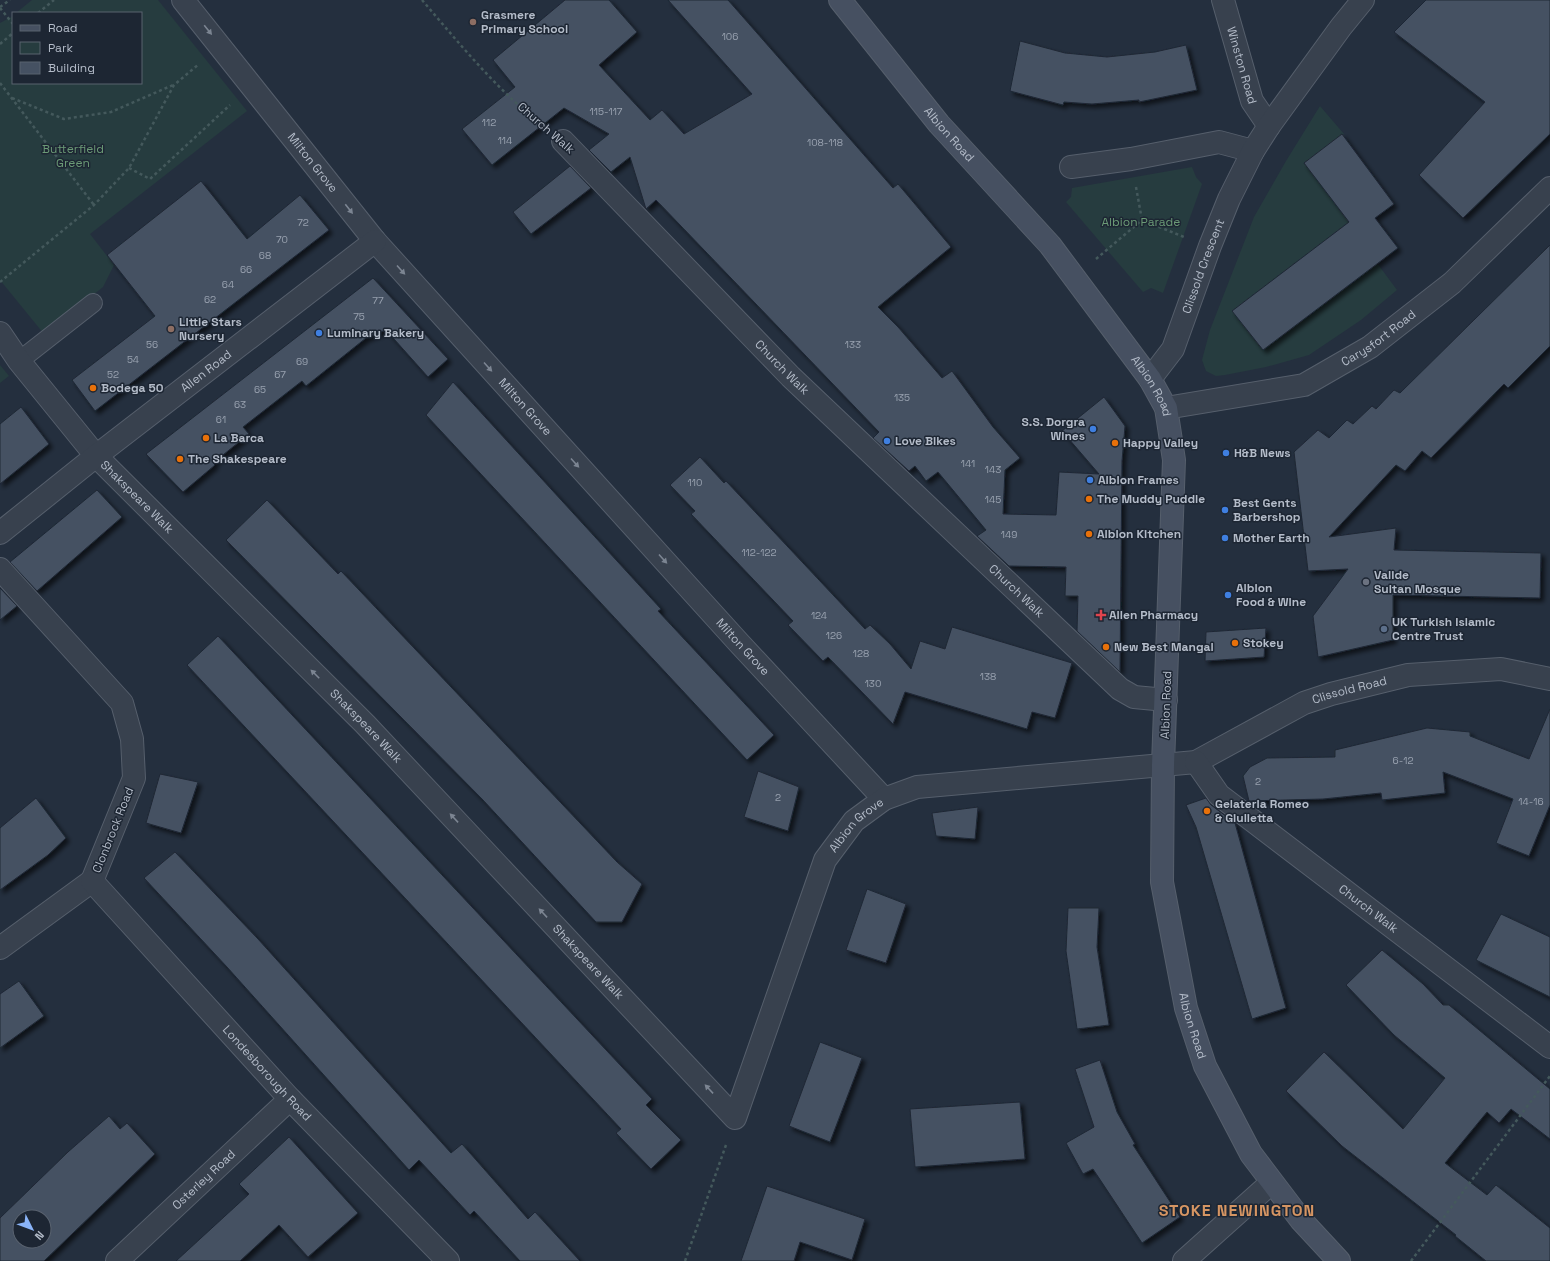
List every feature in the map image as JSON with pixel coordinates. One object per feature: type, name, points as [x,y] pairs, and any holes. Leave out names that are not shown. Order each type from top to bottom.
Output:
[{"type":"main road","name":"Albion Road","points":[[840,0],[939,124],[1045,240],[1150,379],[1166,408],[1174,460],[1164,765],[1162,882],[1186,1008],[1205,1066],[1236,1128],[1251,1154],[1271,1183],[1301,1220],[1339,1261]]},
{"type":"street","name":"Milton Grove","points":[[183,0],[375,241],[734,637],[884,799]]},
{"type":"street","name":"Winston Road","points":[[1223,0],[1252,101],[1269,126]]},
{"type":"street","name":"Clissold Crescent","points":[[1150,379],[1173,349],[1210,246],[1229,199],[1253,151],[1269,126],[1341,27],[1363,0]]},
{"type":"street","name":"Church Walk","points":[[563,141],[791,377],[1120,688],[1134,696],[1166,700]]},
{"type":"street","points":[[1071,167],[1131,159],[1218,142],[1253,151]]},
{"type":"street","name":"Carysfort Road","points":[[1166,408],[1304,385],[1370,347],[1452,283],[1550,188]]},
{"type":"street","name":"Allen Road","points":[[0,533],[96,456],[375,241]]},
{"type":"street","name":"Shakspeare Walk","points":[[0,333],[19,361],[96,456],[365,724],[735,1118]]},
{"type":"street","name":"Clonbrock Road","points":[[0,569],[122,703],[132,739],[134,778],[92,881],[0,948]]},
{"type":"street","name":"Clissold Road","points":[[1164,765],[1196,762],[1304,703],[1331,694],[1408,675],[1501,669],[1550,680]]},
{"type":"street","name":"Church Walk","points":[[1196,762],[1219,795],[1550,1047]]},
{"type":"street","name":"Albion Grove","points":[[735,1118],[825,860],[854,821],[884,799],[917,787],[1164,765]]},
{"type":"street","name":"Londesborough Road","points":[[92,881],[290,1098],[448,1261]]},
{"type":"street","name":"Osterley Road","points":[[117,1261],[290,1098]]},
{"type":"street","points":[[1184,1261],[1271,1183]]},
{"type":"lane","points":[[19,361],[93,303]]},
{"type":"path","points":[[10,0],[0,7],[12,23]]},
{"type":"path","points":[[39,12],[54,0]]},
{"type":"path","name":"Church Walk","points":[[422,0],[467,52],[521,109],[563,141]]},
{"type":"path","points":[[0,44],[12,34]]},
{"type":"path","points":[[12,98],[64,119],[111,112],[174,85],[200,64],[205,70]]},
{"type":"path","points":[[0,82],[94,205]]},
{"type":"path","points":[[0,282],[94,205],[128,168],[174,85]]},
{"type":"path","points":[[128,168],[150,179],[231,106],[226,100]]},
{"type":"path","points":[[1131,159],[1142,220]]},
{"type":"path","points":[[1074,277],[1142,220]]},
{"type":"path","points":[[1142,220],[1210,246]]},
{"type":"path","points":[[1410,1261],[1550,1076]]},
{"type":"path","points":[[685,1261],[735,1118]]},
{"type":"green space","name":"Butterfield Green","points":[[32,0],[158,0],[247,111],[90,234],[114,265],[103,287],[44,334],[0,280],[0,23],[12,17],[12,84],[142,84],[142,12],[17,12]]},
{"type":"green space","points":[[1320,106],[1344,134],[1304,163],[1349,222],[1233,311],[1263,350],[1377,263],[1397,290],[1361,320],[1309,355],[1266,367],[1216,376],[1206,371],[1202,360],[1210,330],[1254,217]]},
{"type":"green space","name":"Albion Parade","points":[[1192,167],[1196,177],[1202,184],[1163,293],[1151,288],[1143,292],[1066,202],[1071,197],[1072,188]]},
{"type":"green space","points":[[0,365],[9,376],[0,383]]},
{"type":"building","points":[[565,0],[609,0],[637,32],[599,65],[650,120],[662,110],[684,134],[752,94],[668,0],[728,0],[893,188],[898,184],[951,247],[878,307],[898,327],[942,378],[952,371],[993,427],[1020,458],[1005,470],[1003,514],[1056,515],[1059,472],[1099,474],[1062,431],[1104,397],[1125,426],[1122,461],[1120,672],[1077,631],[1078,596],[1065,596],[1066,567],[1009,566],[977,536],[986,530],[938,472],[926,481],[915,466],[909,471],[873,438],[879,432],[656,200],[646,209],[630,157],[611,172],[589,150],[609,134],[564,108],[492,165],[462,129],[515,87],[493,60]]},
{"type":"building","points":[[1426,0],[1550,0],[1550,134],[1463,218],[1419,175],[1485,102],[1394,32]]},
{"type":"building","points":[[1020,41],[1065,53],[1107,57],[1155,52],[1186,45],[1197,90],[1139,102],[1139,100],[1092,104],[1064,102],[1063,105],[1010,91]]},
{"type":"building","points":[[1342,134],[1394,204],[1375,218],[1398,248],[1263,350],[1232,311],[1349,222],[1304,163]]},
{"type":"building","points":[[570,166],[591,188],[531,234],[513,212]]},
{"type":"building","points":[[201,181],[247,239],[300,195],[329,230],[95,411],[72,380],[155,316],[107,255]]},
{"type":"building","points":[[1550,245],[1550,346],[1508,388],[1504,384],[1431,458],[1422,451],[1405,471],[1396,465],[1329,537],[1396,528],[1394,550],[1541,553],[1540,598],[1393,595],[1393,640],[1318,657],[1313,616],[1348,569],[1308,571],[1294,452],[1318,430],[1329,438],[1347,420],[1353,424],[1372,406],[1376,409],[1394,390],[1400,393]]},
{"type":"building","points":[[373,278],[448,359],[428,377],[386,330],[366,338],[306,386],[302,381],[243,427],[249,434],[213,463],[215,465],[183,492],[146,454]]},
{"type":"building","points":[[453,382],[661,609],[658,611],[774,735],[747,760],[426,415]]},
{"type":"building","points":[[21,407],[49,444],[0,484],[0,424]]},
{"type":"building","points":[[700,457],[724,483],[726,481],[865,629],[870,625],[890,644],[911,669],[920,641],[945,649],[952,627],[1072,663],[1055,718],[1032,712],[1027,729],[905,692],[893,724],[828,657],[823,661],[788,625],[793,621],[691,514],[695,511],[670,485]]},
{"type":"building","points":[[97,490],[122,517],[37,591],[10,562]]},
{"type":"building","points":[[267,500],[338,574],[341,571],[617,862],[642,884],[622,922],[596,922],[483,800],[226,540]]},
{"type":"building","points":[[0,588],[17,606],[0,620]]},
{"type":"building","name":"Stokey","points":[[1266,628],[1264,657],[1205,661],[1206,632]]},
{"type":"building","points":[[218,636],[652,1099],[646,1105],[681,1140],[651,1169],[616,1133],[621,1129],[187,665]]},
{"type":"building","points":[[1550,709],[1550,805],[1529,856],[1496,843],[1513,799],[1443,772],[1445,793],[1382,800],[1381,793],[1323,799],[1249,801],[1243,776],[1250,767],[1267,758],[1335,757],[1335,750],[1427,728],[1470,732],[1470,736],[1529,759]]},
{"type":"building","points":[[758,771],[799,787],[788,831],[744,817]]},
{"type":"building","points":[[160,774],[198,782],[181,833],[146,823]]},
{"type":"building","points":[[36,798],[66,838],[48,855],[0,890],[0,828]]},
{"type":"building","points":[[1206,798],[1211,805],[1235,823],[1286,1008],[1252,1019],[1196,827],[1186,805]]},
{"type":"building","points":[[978,807],[975,839],[936,836],[932,813]]},
{"type":"building","points":[[175,852],[258,939],[451,1153],[462,1144],[528,1219],[535,1212],[580,1261],[520,1261],[474,1211],[470,1215],[419,1160],[409,1170],[227,967],[144,878]]},
{"type":"building","points":[[867,889],[906,904],[886,963],[846,950]]},
{"type":"building","points":[[1068,908],[1099,908],[1097,947],[1109,1025],[1077,1029],[1066,951]]},
{"type":"building","points":[[1501,914],[1550,937],[1550,997],[1476,960]]},
{"type":"building","points":[[1382,950],[1423,984],[1443,1005],[1449,1005],[1550,1089],[1550,1139],[1511,1109],[1499,1123],[1487,1112],[1445,1163],[1487,1195],[1496,1185],[1550,1228],[1550,1261],[1486,1261],[1455,1236],[1456,1235],[1342,1146],[1286,1091],[1324,1052],[1403,1129],[1445,1078],[1394,1035],[1346,985]]},
{"type":"building","points":[[19,981],[44,1016],[0,1048],[0,994]]},
{"type":"building","points":[[820,1042],[862,1058],[830,1142],[789,1126]]},
{"type":"building","points":[[1100,1060],[1117,1112],[1135,1144],[1133,1145],[1180,1217],[1142,1243],[1093,1169],[1083,1174],[1066,1143],[1094,1127],[1075,1069]]},
{"type":"building","points":[[1020,1102],[1025,1159],[915,1167],[910,1109]]},
{"type":"building","points":[[109,1116],[120,1129],[127,1123],[155,1154],[44,1261],[0,1261],[0,1218],[68,1152]]},
{"type":"building","points":[[289,1137],[358,1213],[308,1257],[279,1225],[240,1261],[176,1261],[249,1194],[239,1184]]},
{"type":"building","points":[[767,1186],[865,1219],[852,1260],[800,1242],[794,1261],[741,1261]]},
{"type":"place","name":"Grasmere Primary School","points":[[473,22]]},
{"type":"place","name":"Little Stars Nursery","points":[[171,329]]},
{"type":"place","name":"Luminary Bakery","points":[[319,333]]},
{"type":"place","name":"Bodega 50","points":[[93,388]]},
{"type":"place","name":"S.S. Dorgra Wines","points":[[1093,429]]},
{"type":"place","name":"La Barca","points":[[206,438]]},
{"type":"place","name":"Love Bikes","points":[[887,441]]},
{"type":"place","name":"Happy Valley","points":[[1115,443]]},
{"type":"place","name":"H&B News","points":[[1226,453]]},
{"type":"place","name":"The Shakespeare","points":[[180,459]]},
{"type":"place","name":"Albion Frames","points":[[1090,480]]},
{"type":"place","name":"The Muddy Puddle","points":[[1089,499]]},
{"type":"place","name":"Best Gents Barbershop","points":[[1225,510]]},
{"type":"place","name":"Albion Kitchen","points":[[1089,534]]},
{"type":"place","name":"Mother Earth","points":[[1225,538]]},
{"type":"place","name":"Valide Sultan Mosque","points":[[1366,582]]},
{"type":"place","name":"Albion Food & Wine","points":[[1228,595]]},
{"type":"place","name":"Allen Pharmacy","points":[[1101,615]]},
{"type":"place","name":"UK Turkish Islamic Centre Trust","points":[[1384,629]]},
{"type":"place","name":"Stokey","points":[[1235,643]]},
{"type":"place","name":"New Best Mangal","points":[[1106,647]]},
{"type":"place","name":"Gelateria Romeo & Giulietta","points":[[1207,811]]},
{"type":"district","name":"STOKE NEWINGTON","points":[[1237,1210]]}]
